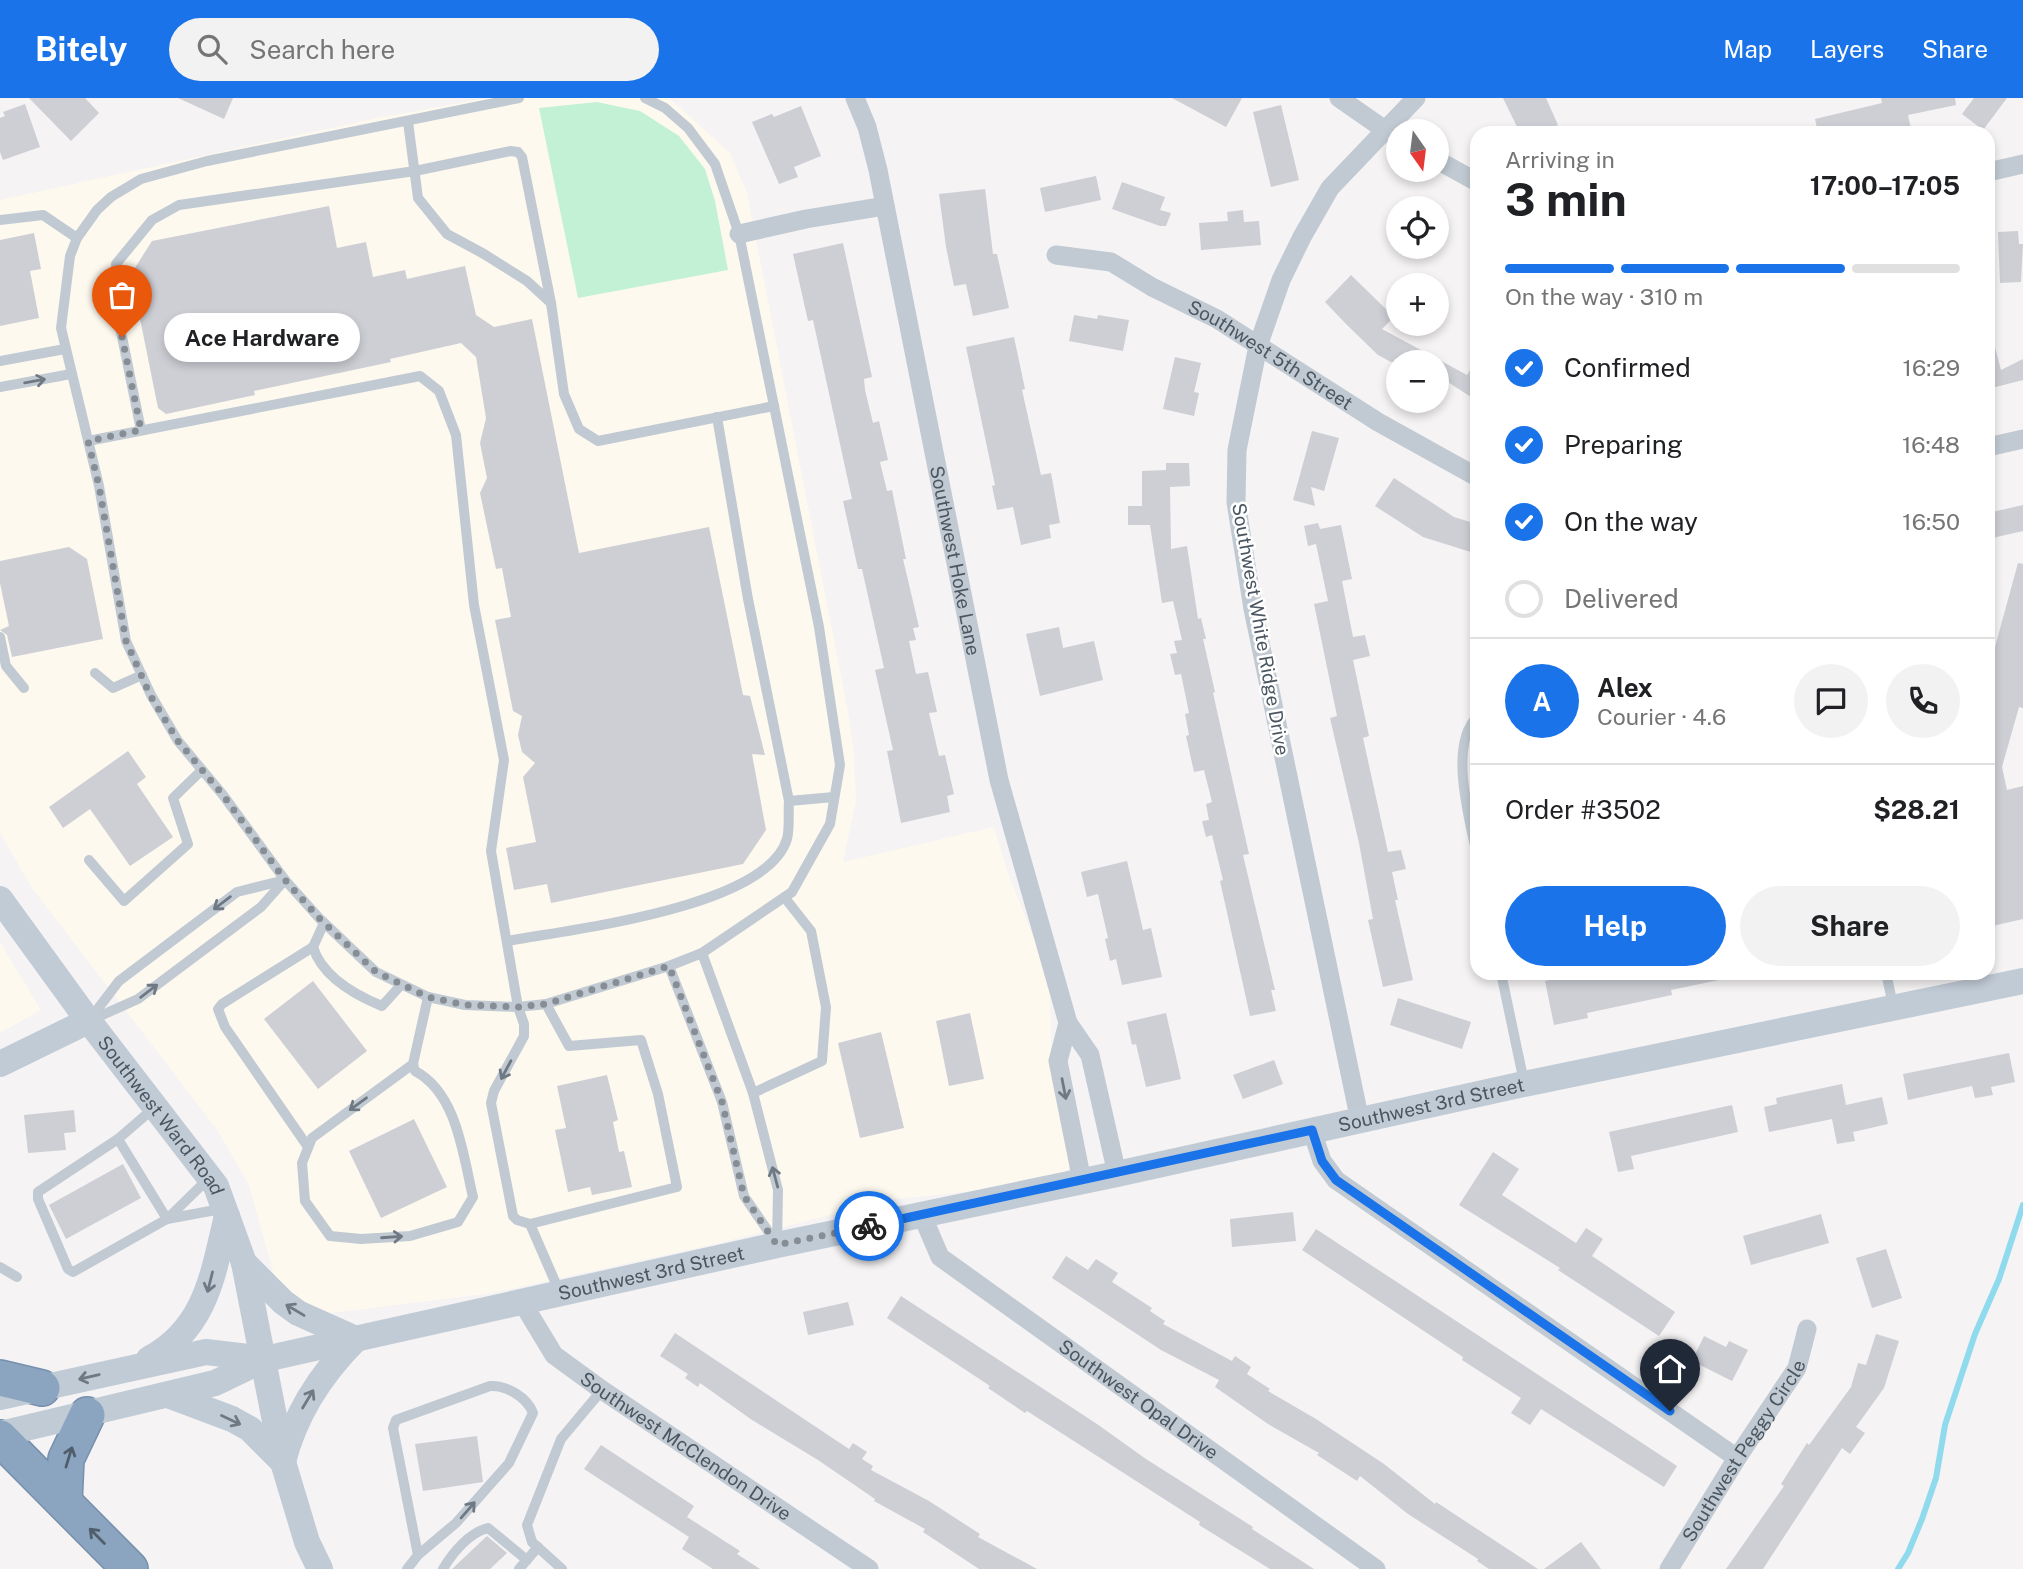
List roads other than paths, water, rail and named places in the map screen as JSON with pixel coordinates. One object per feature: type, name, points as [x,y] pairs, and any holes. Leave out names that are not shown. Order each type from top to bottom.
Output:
[{"type":"highway","points":[[0,1378],[41,1388]]},
{"type":"highway","points":[[64,1502],[66,1459],[87,1415]]},
{"type":"highway","points":[[0,1436],[130,1569]]},
{"type":"main road","name":"Southwest Ward Road","points":[[4,912],[216,1186],[244,1263],[265,1359],[283,1462],[307,1542],[320,1569]]},
{"type":"main road","name":"Southwest 3rd Street","points":[[0,1436],[215,1383],[265,1359],[777,1245],[1117,1174],[1524,1084],[2023,981]]},
{"type":"main road","points":[[0,1064],[89,1021]]},
{"type":"main road","points":[[136,1365],[165,1350],[192,1321],[208,1294],[225,1212]]},
{"type":"main road","points":[[244,1263],[283,1302],[298,1313],[356,1339],[334,1361],[306,1402],[287,1444],[283,1462]]},
{"type":"main road","name":"Southwest 3rd Street","points":[[0,1397],[136,1365],[206,1352],[265,1359]]},
{"type":"main road","points":[[168,1395],[232,1419],[250,1429],[283,1462]]},
{"type":"street","name":"Southwest Hoke Lane","points":[[855,98],[869,136],[885,206],[999,780],[1068,1023],[1090,1055],[1117,1174]]},
{"type":"street","points":[[1339,98],[1386,131]]},
{"type":"street","name":"Southwest White Ridge Drive","points":[[1402,119],[1416,98]]},
{"type":"street","name":"Southwest White Ridge Drive","points":[[1360,1121],[1253,609],[1236,502],[1237,450],[1258,346],[1281,280],[1330,188],[1386,140]]},
{"type":"street","points":[[1995,170],[2023,164]]},
{"type":"street","points":[[1449,167],[1470,178]]},
{"type":"street","points":[[739,234],[806,219],[885,206]]},
{"type":"street","name":"Southwest 5th Street","points":[[1056,256],[1111,262],[1152,287],[1217,319],[1378,422],[1470,473]]},
{"type":"street","points":[[1995,445],[2023,439]]},
{"type":"street","points":[[1068,1023],[1058,1061],[1082,1181]]},
{"type":"street","points":[[1312,1130],[1322,1161],[1336,1180],[1737,1458]]},
{"type":"street","name":"Southwest Opal Drive","points":[[922,1215],[940,1257],[1376,1569]]},
{"type":"street","name":"Southwest McClendon Drive","points":[[522,1302],[554,1355],[869,1569]]},
{"type":"street","name":"Southwest Peggy Circle","points":[[1669,1569],[1737,1458],[1797,1368],[1807,1329]]},
{"type":"lane","points":[[519,98],[207,160],[141,179],[111,197],[97,210],[77,239],[70,256],[61,328],[99,486],[126,641],[178,741],[223,795],[285,880],[324,923],[376,972],[428,997],[465,1005],[518,1007],[546,1004],[669,966],[702,953],[785,898],[792,892],[830,824],[840,765],[819,627],[739,234],[715,164],[688,128],[665,108],[645,98]]},
{"type":"lane","points":[[408,122],[418,198],[447,234],[527,282],[551,303]]},
{"type":"lane","points":[[141,430],[117,312],[116,264],[152,220],[180,205],[415,171],[511,150],[522,157],[551,303],[564,394],[579,429],[598,441],[774,405]]},
{"type":"lane","points":[[0,220],[43,215],[77,239]]},
{"type":"lane","points":[[0,361],[65,349]]},
{"type":"lane","points":[[0,387],[71,374]]},
{"type":"lane","points":[[88,441],[420,376],[439,391],[456,435],[474,605],[504,760],[491,851],[518,1007],[524,1024],[524,1036],[494,1091],[491,1103],[513,1216],[530,1224],[677,1187],[658,1094],[641,1040],[569,1046],[546,1004]]},
{"type":"lane","points":[[508,941],[674,910],[722,894],[768,868],[787,839],[789,801],[748,599],[717,417]]},
{"type":"lane","points":[[0,637],[6,666],[24,688]]},
{"type":"lane","points":[[95,673],[113,688],[142,675]]},
{"type":"lane","points":[[1470,729],[1462,762],[1470,820]]},
{"type":"lane","points":[[89,860],[124,901],[188,844],[173,798],[202,770]]},
{"type":"lane","points":[[789,801],[834,797]]},
{"type":"lane","points":[[89,1021],[138,999],[261,907],[285,880]]},
{"type":"lane","points":[[89,1021],[119,981],[237,892],[285,880]]},
{"type":"lane","points":[[753,1093],[822,1061],[826,1007],[811,930],[785,898]]},
{"type":"lane","points":[[309,1147],[225,1027],[218,1009],[313,947],[324,923]]},
{"type":"lane","points":[[313,947],[318,962],[345,986],[368,1000],[382,1006],[401,985]]},
{"type":"lane","points":[[702,953],[753,1093],[778,1190],[777,1245]]},
{"type":"lane","points":[[669,966],[722,1102],[744,1196],[777,1245]]},
{"type":"lane","points":[[1502,980],[1524,1084]]},
{"type":"lane","points":[[1888,980],[1894,1009]]},
{"type":"lane","points":[[413,1064],[312,1138],[302,1163],[305,1201],[330,1236],[361,1239],[410,1236],[458,1222],[473,1197],[447,1102],[426,1077],[415,1071],[413,1064],[428,997]]},
{"type":"lane","points":[[155,1107],[118,1139],[38,1192],[38,1199],[68,1269],[73,1272],[167,1219],[209,1178]]},
{"type":"lane","points":[[118,1139],[167,1219]]},
{"type":"lane","points":[[167,1219],[225,1212]]},
{"type":"lane","points":[[530,1224],[560,1294]]},
{"type":"lane","points":[[0,1267],[17,1277]]},
{"type":"lane","points":[[407,1569],[418,1555],[456,1523],[509,1463],[534,1413],[530,1403],[501,1386],[490,1386],[396,1420],[393,1428],[418,1555]]},
{"type":"lane","points":[[562,1569],[532,1542],[527,1525],[561,1439],[602,1390]]},
{"type":"lane","points":[[443,1569],[476,1531],[488,1528],[527,1560]]},
{"type":"lane","points":[[519,1569],[538,1547]]},
{"type":"waterway","points":[[1898,1569],[1922,1519],[1936,1478],[1945,1425],[1975,1334],[1999,1279],[2023,1205]]},
{"type":"place","name":"Ace Hardware","points":[[122,337]]}]
